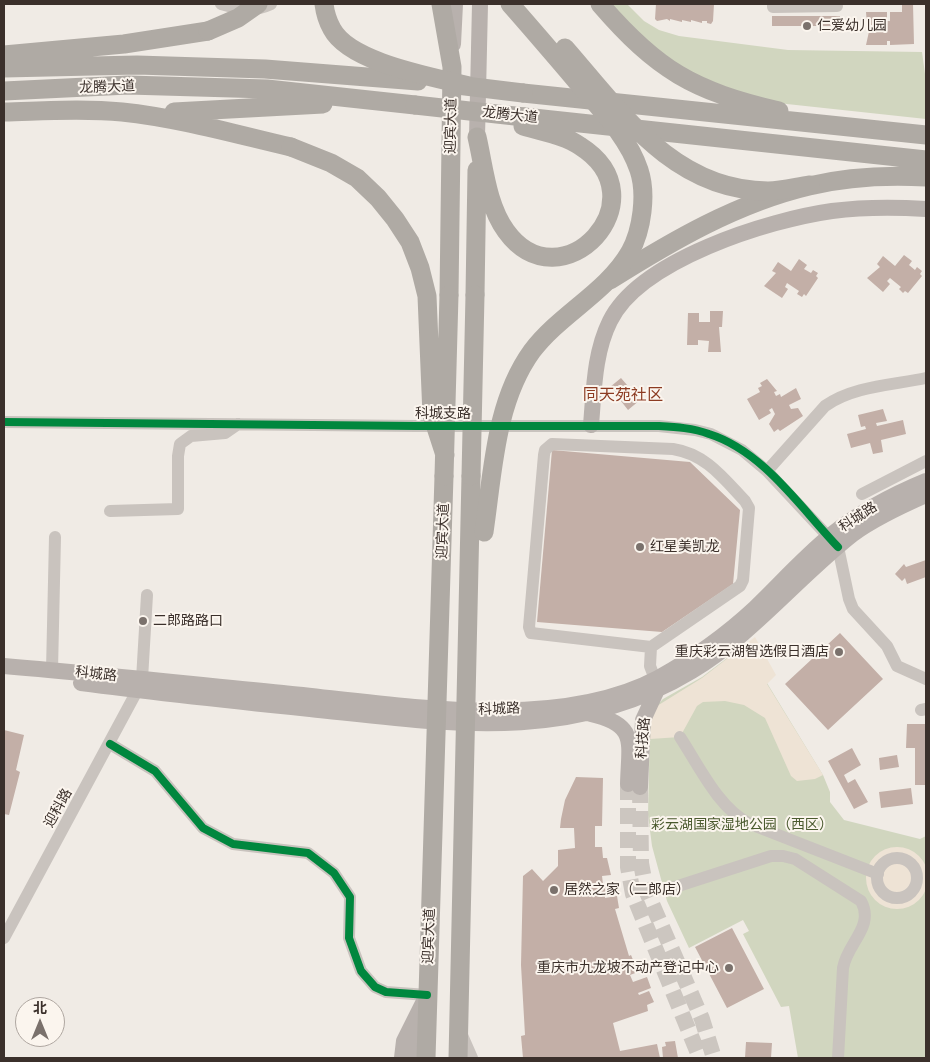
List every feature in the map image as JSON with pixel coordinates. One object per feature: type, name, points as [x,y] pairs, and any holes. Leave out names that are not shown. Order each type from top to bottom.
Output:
[{"type":"highway","points":[[4,54],[124,44],[208,32],[238,18],[258,4]]},
{"type":"highway","points":[[324,4],[332,30],[353,50],[384,63],[469,86]]},
{"type":"highway","points":[[441,4],[452,67]]},
{"type":"highway","points":[[510,4],[611,122],[639,170],[642,211],[638,229],[630,251],[605,283]]},
{"type":"highway","points":[[526,4],[630,122],[668,159],[712,181],[740,188],[769,191],[860,179],[926,176]]},
{"type":"highway","points":[[600,4],[629,38],[658,63],[688,81],[720,95],[860,130]]},
{"type":"highway","name":"龙腾大道","points":[[4,68],[137,65],[265,69],[469,86],[860,130],[926,135]]},
{"type":"highway","name":"迎宾大道","points":[[426,1058],[445,455],[452,67]]},
{"type":"highway","name":"龙腾大道","points":[[4,91],[128,85],[267,89],[461,110],[523,122],[926,160]]},
{"type":"highway","points":[[4,112],[76,109],[122,112],[197,112],[376,101]]},
{"type":"highway","points":[[122,112],[169,119],[291,147],[332,162],[357,178],[378,198],[410,242],[420,268],[427,296],[432,415],[445,455]]},
{"type":"highway","points":[[478,136],[495,211],[506,231],[518,243],[532,252],[547,256],[565,256],[582,250],[603,230],[610,209],[611,185],[605,170],[596,158],[580,146],[566,138],[523,122]]},
{"type":"highway","name":"迎宾大道","points":[[458,1058],[478,136]]},
{"type":"highway","points":[[468,600],[484,532],[497,442],[516,380],[532,352],[560,320],[605,283],[666,245],[728,214],[810,185]]},
{"type":"highway","points":[[435,782],[443,765],[451,763],[456,766],[457,838],[462,866]]},
{"type":"main road","name":"迎宾大道","points":[[452,67],[455,4]]},
{"type":"main road","name":"迎宾大道","points":[[478,136],[480,4]]},
{"type":"main road","points":[[591,425],[596,367],[610,320],[629,296],[658,274],[723,240],[792,219],[862,208],[926,209]]},
{"type":"main road","name":"科城路","points":[[4,676],[140,685],[516,723],[588,713],[627,704],[656,686],[732,627],[833,542],[870,508],[926,481]]},
{"type":"main road","name":"科城路","points":[[833,542],[926,495]]},
{"type":"main road","name":"科城路","points":[[4,666],[52,670],[140,685]]},
{"type":"main road","name":"科城路","points":[[466,717],[573,704],[656,686]]},
{"type":"main road","name":"科技路","points":[[588,713],[614,720],[625,730],[634,785],[643,720],[656,686]]},
{"type":"main road","points":[[402,1058],[404,1041],[427,995]]},
{"type":"main road","points":[[414,1058],[416,1017]]},
{"type":"street","points":[[221,4],[233,8],[256,10],[270,4]]},
{"type":"street","points":[[773,4],[773,7],[838,6]]},
{"type":"street","points":[[767,471],[824,406],[832,401],[849,393],[926,378]]},
{"type":"street","name":"科城支路","points":[[4,422],[591,425],[659,426],[695,430],[711,434],[742,450],[767,471],[833,542]]},
{"type":"street","points":[[110,511],[178,509],[178,456],[180,444],[191,436],[225,433],[238,424]]},
{"type":"street","points":[[590,446],[591,425]]},
{"type":"street","points":[[556,444],[673,449],[688,452],[708,463],[745,501],[748,508],[743,580],[740,586],[651,647],[534,636],[530,631],[545,450],[556,444]]},
{"type":"street","points":[[862,494],[926,461]]},
{"type":"street","points":[[52,670],[55,537]]},
{"type":"street","points":[[833,542],[853,609],[887,646],[898,666],[926,679]]},
{"type":"street","points":[[140,685],[146,595]]},
{"type":"street","points":[[651,647],[650,666],[656,686]]},
{"type":"street","name":"迎科路","points":[[4,938],[10,915],[110,744],[140,685]]},
{"type":"street","points":[[680,737],[726,806],[736,816],[750,824],[878,874]]},
{"type":"street","points":[[110,744],[155,771],[203,828],[232,844],[308,853],[334,873],[350,897],[349,938],[360,971],[375,987],[386,992],[427,995]]},
{"type":"street","points":[[672,888],[771,856],[783,856],[795,859],[857,896],[863,903],[865,923],[846,957],[843,968],[838,1058]]},
{"type":"street","points":[[895,858],[908,861],[921,870],[914,889],[904,897],[891,897],[880,889],[878,874],[883,864],[895,858]]},
{"type":"street","points":[[863,903],[880,889]]},
{"type":"street","points":[[459,1030],[472,1058]]},
{"type":"green space","points":[[607,4],[627,4],[644,21],[659,30],[679,36],[788,50],[922,52],[926,81],[926,119],[759,101],[676,70]]},
{"type":"green space","name":"彩云湖国家湿地公园（西区）","points":[[739,649],[767,683],[823,775],[830,792],[830,802],[844,820],[920,839],[926,836],[926,1058],[798,1058],[789,1006],[781,1007],[743,934],[749,931],[743,920],[689,948],[667,901],[652,846],[648,815],[650,724],[656,706],[663,699],[702,677]]},
{"type":"shaded area","points":[[755,637],[776,675],[767,684],[823,775],[815,779],[797,781],[791,776],[765,718],[744,705],[725,701],[703,702],[697,706],[680,737],[650,739],[651,720],[657,706],[702,678]]},
{"type":"shaded area","points":[[891,847],[903,847],[919,856],[926,866],[928,878],[926,890],[919,900],[903,909],[891,909],[880,904],[871,895],[866,884],[866,872],[871,861],[880,852]]},
{"type":"building","points":[[656,4],[714,4],[713,21],[711,24],[707,23],[707,21],[702,21],[702,23],[691,20],[691,22],[670,19],[670,21],[667,19],[657,21],[655,19]]},
{"type":"building","points":[[902,4],[913,4],[914,44],[890,45],[890,41],[887,41],[887,45],[866,45],[870,24],[867,24],[866,12],[887,12],[887,21],[890,21],[890,12],[902,12]]},
{"type":"building","points":[[772,16],[840,16],[840,26],[772,26]]},
{"type":"building","points":[[904,255],[912,261],[909,265],[915,270],[917,267],[922,271],[920,274],[922,276],[908,293],[905,291],[903,293],[899,289],[901,287],[890,278],[887,281],[890,284],[883,292],[867,278],[880,267],[877,264],[883,256],[895,266]]},
{"type":"building","points":[[799,259],[807,265],[804,269],[811,273],[813,270],[818,273],[816,276],[818,278],[806,296],[804,294],[802,297],[797,294],[799,291],[787,283],[785,287],[788,289],[782,298],[764,286],[776,273],[772,271],[778,262],[791,271]]},
{"type":"building","points":[[710,311],[723,311],[722,327],[719,327],[721,352],[708,352],[709,341],[698,340],[698,345],[687,345],[688,313],[699,313],[699,322],[710,322]]},
{"type":"building","points":[[621,378],[640,400],[628,410],[610,387]]},
{"type":"building","points":[[767,379],[777,391],[774,392],[776,396],[780,394],[781,397],[796,388],[801,399],[789,405],[791,409],[798,408],[803,416],[780,431],[778,429],[774,432],[769,424],[775,414],[772,408],[769,410],[771,413],[759,420],[747,399],[760,392],[758,388],[762,386],[760,383]]},
{"type":"building","points":[[883,409],[887,421],[876,423],[877,426],[903,420],[906,434],[881,440],[883,452],[873,454],[870,443],[851,448],[847,434],[866,429],[865,426],[861,427],[858,415]]},
{"type":"building","name":"红星美凯龙","points":[[552,450],[690,462],[740,510],[733,584],[662,632],[537,622]]},
{"type":"building","points":[[926,560],[926,577],[907,584],[905,578],[902,581],[895,574],[904,564],[906,567]]},
{"type":"building","points":[[840,633],[883,679],[828,730],[785,684]]},
{"type":"building","points":[[907,724],[926,724],[926,785],[915,785],[915,748],[906,748]]},
{"type":"building","points":[[4,730],[24,735],[16,770],[20,772],[9,815],[4,814]]},
{"type":"building","points":[[852,748],[861,765],[844,775],[848,783],[855,779],[868,802],[854,809],[828,761]]},
{"type":"building","points":[[897,755],[899,767],[880,770],[879,758]]},
{"type":"building","points":[[576,777],[603,778],[602,826],[595,826],[595,847],[602,847],[603,858],[607,858],[611,875],[602,876],[603,884],[617,882],[619,893],[605,896],[605,898],[617,896],[619,908],[615,909],[629,956],[631,955],[638,972],[630,975],[633,982],[647,977],[651,988],[638,993],[639,995],[649,991],[654,1002],[647,1005],[648,1011],[613,1023],[620,1051],[657,1044],[660,1058],[523,1058],[521,1036],[525,1035],[521,965],[523,876],[532,869],[543,881],[558,866],[558,850],[575,848],[574,828],[560,828],[565,800]]},
{"type":"building","points":[[911,788],[913,804],[881,808],[879,792]]},
{"type":"building","name":"重庆市九龙坡不动产登记中心","points":[[732,928],[764,989],[727,1008],[695,947]]},
{"type":"building","points":[[675,1041],[678,1058],[663,1058],[662,1047],[666,1046],[665,1042]]},
{"type":"building","points":[[746,1042],[772,1043],[771,1058],[745,1058]]},
{"type":"tunnel","points":[[628,784],[628,867],[633,894],[700,1058]]},
{"type":"tunnel","points":[[640,787],[641,863],[646,890],[702,1019],[714,1058]]},
{"type":"cycle path","points":[[4,422],[659,426],[684,428],[709,434],[747,453],[795,498],[838,547]]},
{"type":"cycle path","points":[[110,744],[155,771],[203,828],[233,844],[308,853],[334,873],[350,897],[349,938],[361,971],[375,987],[386,992],[427,995]]},
{"type":"place","name":"仁爱幼儿园","points":[[807,26]]},
{"type":"place","name":"红星美凯龙","points":[[640,547]]},
{"type":"place","name":"二郎路路口","points":[[143,621]]},
{"type":"place","name":"重庆彩云湖智选假日酒店","points":[[839,652]]},
{"type":"place","name":"居然之家（二郎店）","points":[[554,890]]},
{"type":"place","name":"重庆市九龙坡不动产登记中心","points":[[729,968]]},
{"type":"district","name":"同天苑社区","points":[[623,395]]}]
